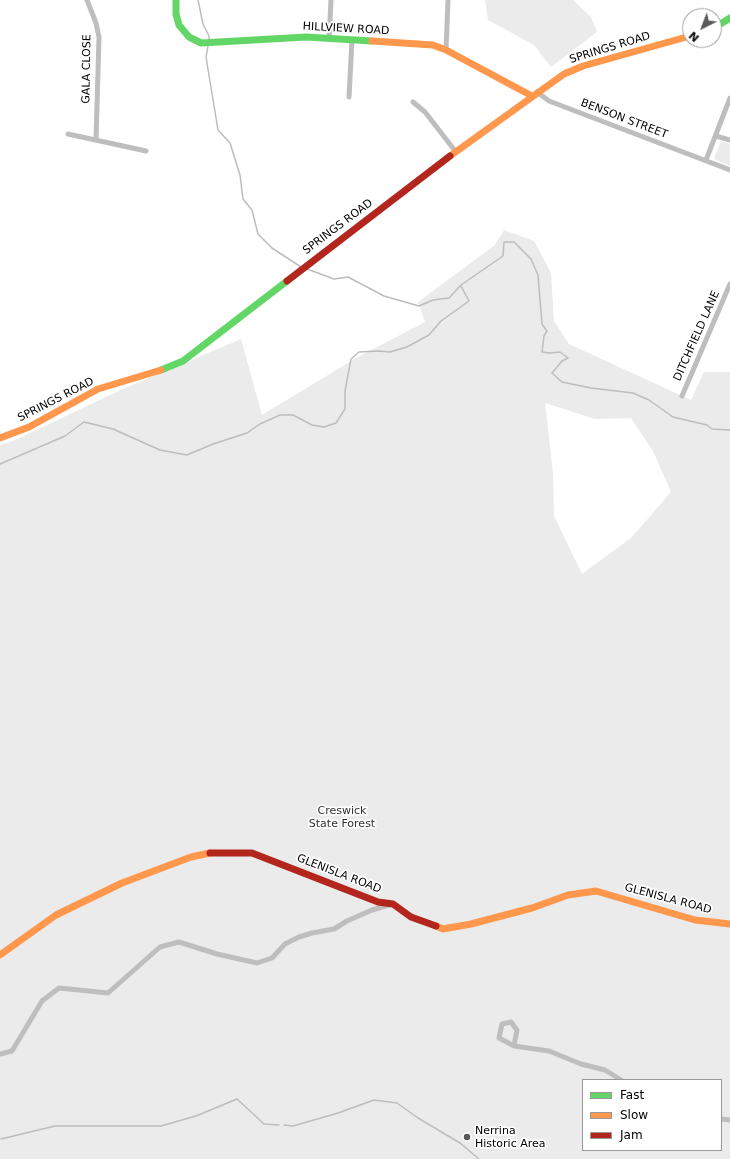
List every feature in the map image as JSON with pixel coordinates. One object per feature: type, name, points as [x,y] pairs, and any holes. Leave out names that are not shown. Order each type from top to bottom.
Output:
[{"type":"street","name":"GALA CLOSE","points":[[87,0],[96,23],[99,37],[96,140]]},
{"type":"street","name":"HILLVIEW ROAD","points":[[176,0],[176,19],[180,28],[191,38],[207,44],[289,38],[328,38],[427,45],[446,50],[535,94]]},
{"type":"street","points":[[328,38],[331,0]]},
{"type":"street","points":[[446,50],[448,0]]},
{"type":"street","name":"SPRINGS ROAD","points":[[0,438],[29,427],[98,389],[166,368],[183,361],[456,152],[560,77],[578,68],[682,38]]},
{"type":"street","points":[[349,97],[352,40]]},
{"type":"street","name":"BENSON STREET","points":[[535,94],[549,101],[706,160]]},
{"type":"street","points":[[730,98],[706,160],[730,170]]},
{"type":"street","points":[[413,102],[425,112],[456,152]]},
{"type":"street","points":[[68,134],[146,151]]},
{"type":"street","points":[[716,136],[730,140]]},
{"type":"street","name":"DITCHFIELD LANE","points":[[682,396],[730,284]]},
{"type":"street","name":"GLENISLA ROAD","points":[[0,955],[56,914],[122,883],[191,857],[216,852],[252,853],[378,902],[393,904],[411,918],[443,929],[471,924],[532,908],[568,895],[596,891],[695,920],[730,924]]},
{"type":"street","points":[[0,1054],[12,1051],[42,1001],[60,988],[108,993],[160,947],[179,942],[217,954],[258,963],[272,958],[285,944],[299,937],[312,933],[334,930],[347,921],[372,910],[393,904]]},
{"type":"street","points":[[514,1046],[517,1030],[511,1022],[502,1024],[499,1038],[514,1046],[549,1050],[581,1064],[606,1070],[620,1079]]},
{"type":"green space","points":[[485,0],[573,0],[591,17],[597,32],[551,67],[534,45],[488,20]]},
{"type":"green space","points":[[721,141],[730,144],[730,166],[714,159]]},
{"type":"green space","name":"Creswick State Forest","points":[[504,230],[534,241],[551,273],[554,321],[569,344],[691,400],[704,372],[730,372],[730,1159],[0,1159],[0,445],[13,441],[125,388],[241,339],[262,415],[356,358],[425,322],[418,302],[495,245]],"holes":[[[545,403],[595,419],[631,418],[653,451],[671,492],[631,538],[582,574],[554,516],[553,473]]]},
{"type":"waterway","points":[[198,0],[203,24],[209,36],[209,40]]},
{"type":"waterway","points":[[208,46],[206,57],[218,130],[230,143],[240,175],[243,199],[252,210],[258,234],[272,248],[301,267]]},
{"type":"waterway","points":[[307,269],[334,279],[348,277],[384,296],[419,306],[433,300],[449,298],[461,285],[503,256],[504,242],[514,242],[531,259],[538,275],[542,324],[547,331],[544,336],[542,352],[560,352],[568,358],[562,361],[552,373],[562,382],[591,388],[633,393],[649,400],[673,417],[707,425],[712,429],[730,430]]},
{"type":"waterway","points":[[0,464],[65,436],[84,422],[113,429],[160,450],[187,455],[213,444],[247,433],[260,424],[280,415],[293,415],[312,425],[324,427],[336,423],[345,409],[345,391],[351,359],[359,352],[390,352],[407,347],[429,335],[441,321],[469,301],[461,286]]},
{"type":"waterway","points":[[1,1139],[55,1126],[161,1126],[196,1116],[237,1099],[264,1124],[279,1125]]},
{"type":"waterway","points":[[284,1125],[293,1126],[338,1113],[374,1100],[397,1103],[418,1118],[460,1143],[479,1159]]},
{"type":"traffic: fast","points":[[176,0],[176,14],[179,25],[189,37],[201,43],[306,37],[372,41]]},
{"type":"traffic: fast","points":[[722,23],[730,18]]},
{"type":"traffic: fast","points":[[161,370],[183,361],[287,281]]},
{"type":"traffic: slow","points":[[450,156],[564,74],[583,66],[682,38]]},
{"type":"traffic: slow","points":[[372,41],[433,45],[446,50],[532,96]]},
{"type":"traffic: slow","points":[[0,438],[29,427],[98,389],[161,370]]},
{"type":"traffic: slow","points":[[0,955],[56,915],[122,883],[191,857],[210,853]]},
{"type":"traffic: slow","points":[[436,926],[443,929],[471,924],[532,908],[568,895],[596,891],[695,920],[730,924]]},
{"type":"traffic: jam","points":[[287,281],[450,156]]},
{"type":"traffic: jam","points":[[210,853],[252,853],[378,902],[393,904],[411,917],[436,926]]},
{"type":"place","name":"Nerrina Historic Area","points":[[467,1137]]}]
